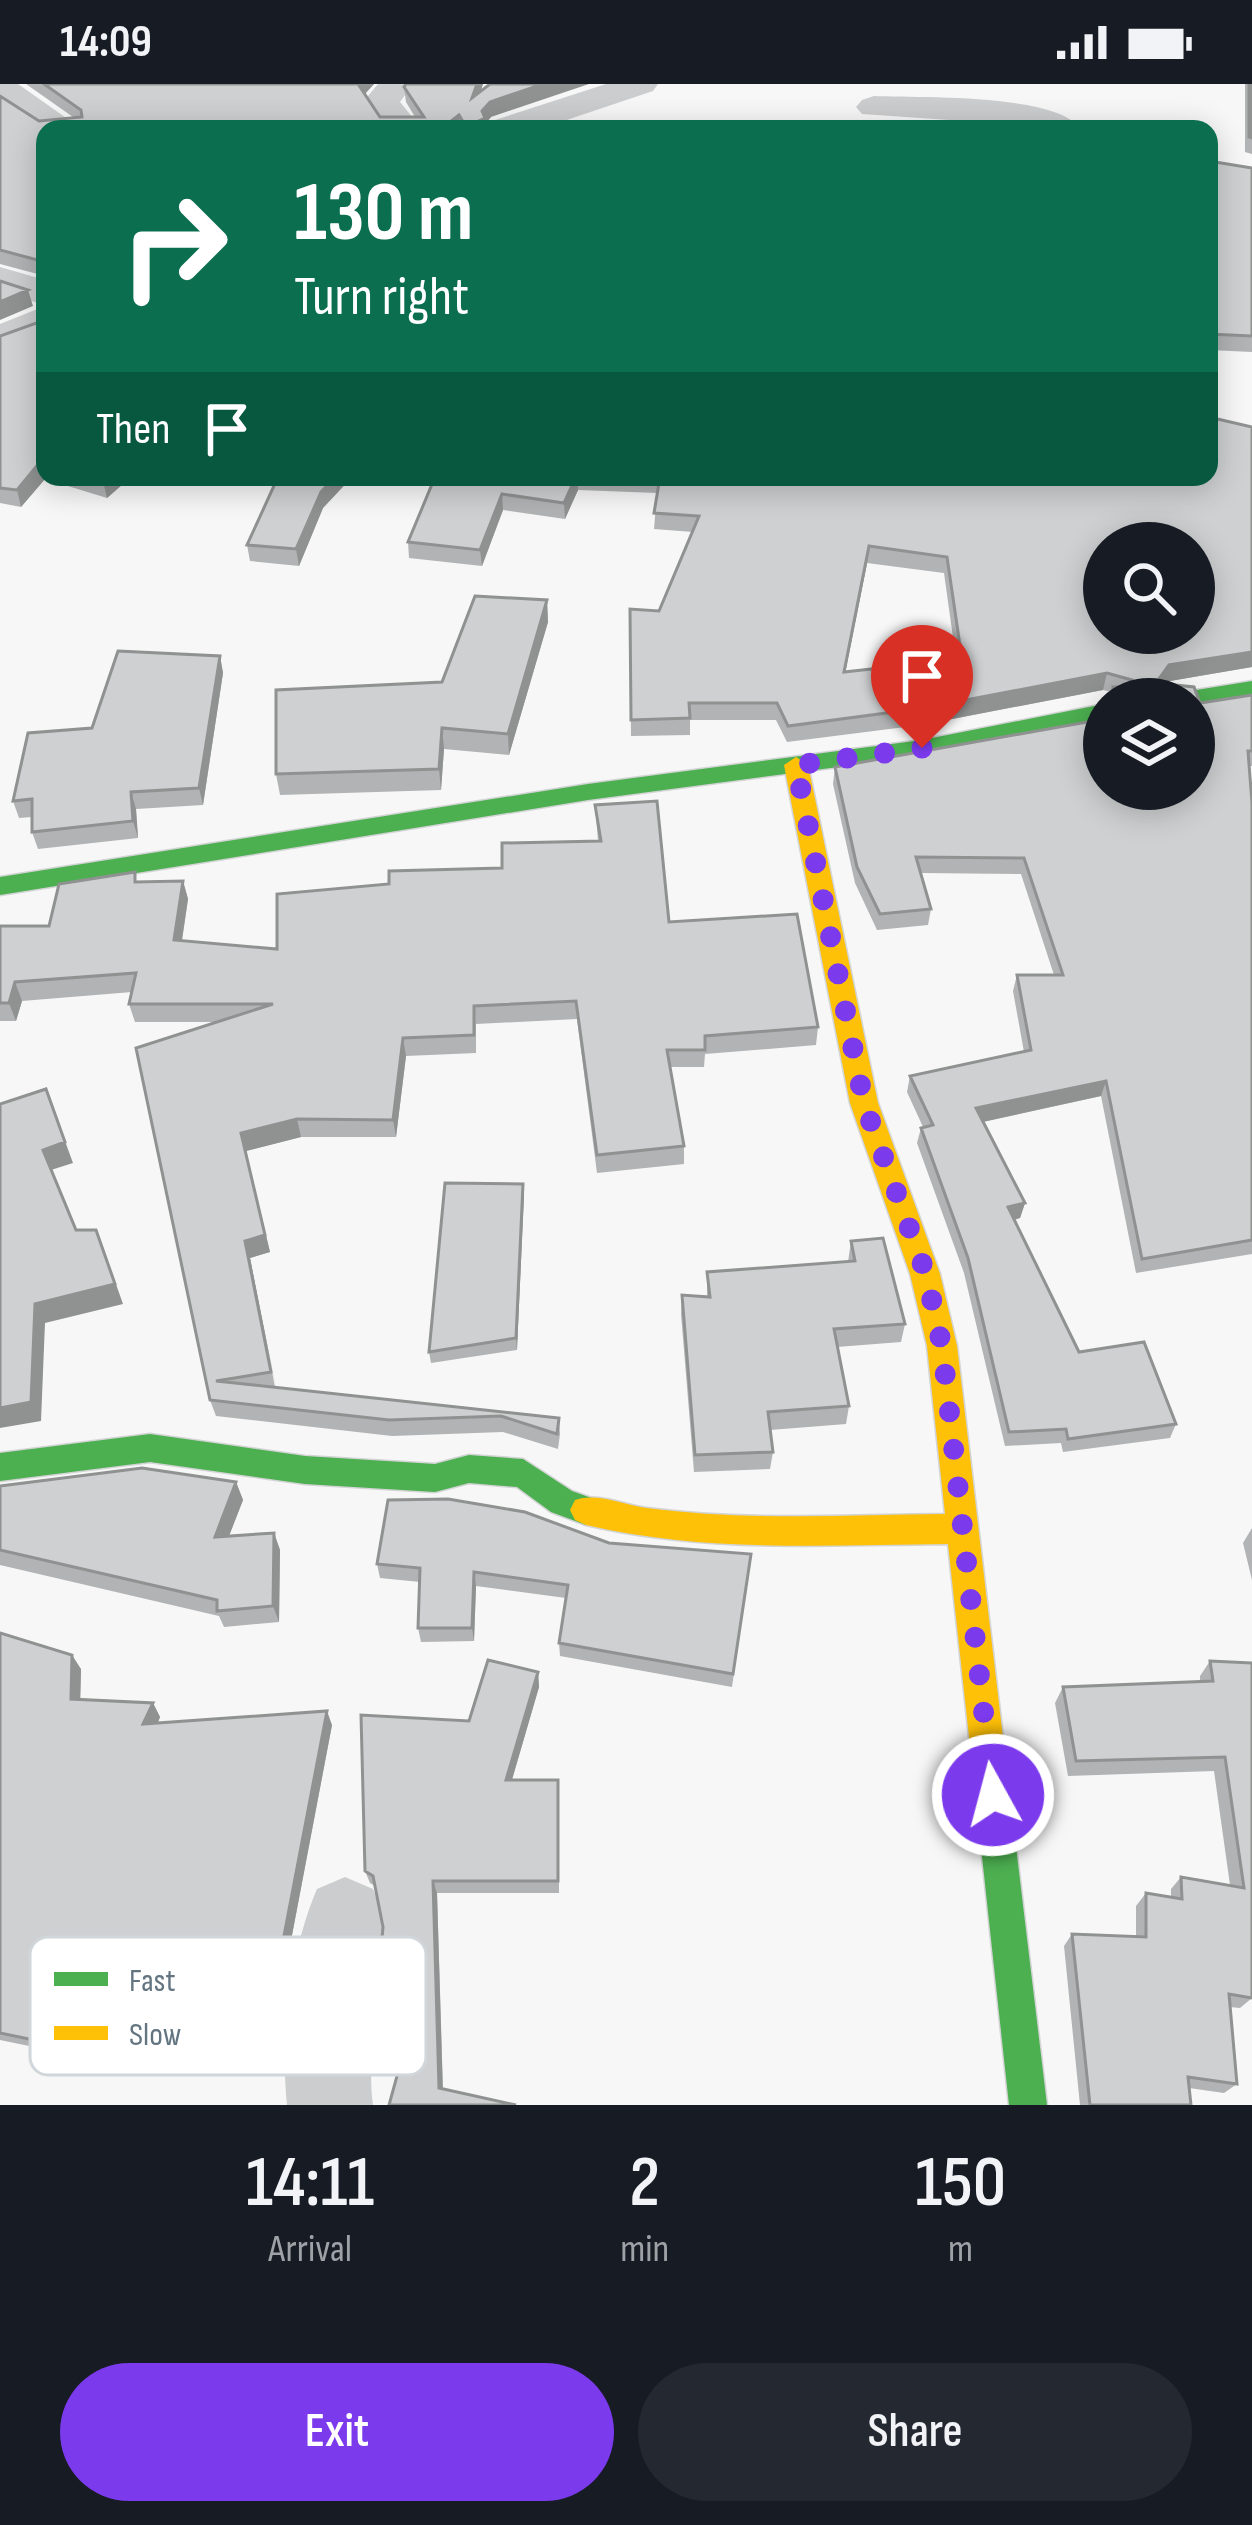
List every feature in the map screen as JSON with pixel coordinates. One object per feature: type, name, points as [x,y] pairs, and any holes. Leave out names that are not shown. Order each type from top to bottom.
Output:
[{"type":"street","points":[[396,84],[381,102],[396,120]]},
{"type":"street","points":[[532,120],[640,84]]},
{"type":"street","points":[[0,88],[50,120]]},
{"type":"street","points":[[873,106],[957,108],[988,116],[1052,120]]},
{"type":"street","points":[[0,279],[36,290]]},
{"type":"street","points":[[0,339],[36,322]]},
{"type":"street","points":[[1215,694],[1252,688]]},
{"type":"street","points":[[0,886],[588,791],[922,748],[1083,716]]},
{"type":"street","points":[[796,765],[864,1103],[926,1274],[942,1346],[1028,2105]]},
{"type":"street","points":[[0,1467],[150,1448],[305,1470],[436,1478],[470,1469],[523,1473],[562,1502],[610,1517],[721,1527],[962,1529]]},
{"type":"street","points":[[342,1937],[345,1916]]},
{"type":"street","points":[[327,2075],[331,2105]]},
{"type":"building","points":[[44,84],[358,84],[380,117],[424,117],[406,84],[477,84],[472,98],[490,84],[543,84],[490,102],[481,120],[462,120],[459,115],[453,120],[50,120],[82,117],[81,110]]},
{"type":"building","points":[[1252,84],[1252,138],[1249,137]]},
{"type":"building","points":[[0,96],[37,120],[36,260],[0,250]]},
{"type":"building","points":[[1218,162],[1252,168],[1252,336],[1218,334]]},
{"type":"building","points":[[0,281],[28,290],[0,302]]},
{"type":"building","points":[[36,323],[36,467],[17,490],[0,488],[0,336]]},
{"type":"building","points":[[1218,419],[1252,427],[1252,652],[1169,665],[1160,678],[1107,673],[924,708],[788,726],[777,703],[689,703],[690,718],[631,720],[630,609],[659,611],[699,516],[654,513],[658,486],[1218,486]],"holes":[[[869,546],[947,557],[962,659],[844,672]]]},
{"type":"building","points":[[274,486],[327,486],[296,549],[247,545]]},
{"type":"building","points":[[431,486],[572,486],[564,503],[502,494],[480,550],[408,542]]},
{"type":"building","points":[[475,596],[547,600],[508,734],[442,728],[439,769],[276,774],[276,690],[442,682]]},
{"type":"building","points":[[118,651],[220,656],[199,788],[131,792],[133,821],[32,832],[32,799],[13,801],[28,733],[92,728]]},
{"type":"building","points":[[1252,695],[1252,751],[1248,751],[1252,1240],[1142,1259],[1106,1081],[976,1108],[1025,1203],[1008,1207],[1079,1352],[1144,1342],[1176,1424],[1068,1439],[1066,1429],[1009,1432],[968,1258],[921,1128],[933,1125],[910,1076],[1031,1050],[1017,975],[1063,975],[1024,858],[916,857],[931,909],[880,914],[857,867],[835,767],[1083,723],[1083,810],[1215,810],[1215,701]]},
{"type":"building","points":[[657,801],[669,922],[797,914],[818,1027],[705,1036],[705,1050],[667,1050],[684,1146],[597,1155],[576,1001],[474,1006],[474,1035],[403,1038],[393,1120],[297,1119],[241,1133],[265,1235],[245,1241],[271,1372],[216,1381],[559,1418],[557,1434],[501,1416],[389,1420],[210,1400],[136,1048],[273,1004],[129,1004],[136,973],[15,982],[9,1003],[0,1003],[0,926],[49,926],[59,884],[135,872],[135,882],[183,881],[174,940],[277,949],[277,894],[389,884],[389,871],[502,868],[502,843],[601,841],[595,805]]},
{"type":"building","points":[[46,1089],[65,1142],[43,1150],[76,1230],[96,1230],[115,1284],[35,1304],[31,1402],[0,1408],[0,1104]]},
{"type":"building","points":[[445,1183],[523,1184],[516,1338],[429,1352]]},
{"type":"building","points":[[883,1238],[905,1324],[834,1329],[849,1406],[768,1412],[773,1452],[695,1455],[682,1295],[710,1297],[707,1272],[855,1261],[851,1241]]},
{"type":"building","points":[[142,1468],[236,1482],[215,1537],[274,1533],[273,1606],[217,1611],[217,1600],[0,1550],[0,1486]]},
{"type":"building","points":[[448,1499],[525,1512],[609,1543],[751,1554],[733,1674],[559,1643],[568,1585],[474,1572],[472,1628],[418,1628],[420,1568],[377,1564],[388,1500]]},
{"type":"building","points":[[0,1633],[72,1655],[71,1699],[153,1703],[143,1724],[327,1711],[284,1937],[30,1937],[30,2039],[0,2033]]},
{"type":"building","points":[[488,1660],[538,1672],[506,1780],[558,1780],[558,1881],[433,1881],[439,2088],[516,2105],[389,2105],[397,2075],[426,2075],[426,1937],[382,1937],[373,1876],[365,1871],[361,1715],[469,1721]]},
{"type":"building","points":[[1210,1661],[1252,1663],[1252,1998],[1229,1994],[1237,2084],[1188,2077],[1191,2105],[1090,2105],[1072,1934],[1146,1937],[1146,1893],[1182,1899],[1181,1877],[1244,1888],[1225,1757],[1076,1761],[1063,1687],[1213,1681]]},
{"type":"traffic: fast","points":[[1215,694],[1252,688]]},
{"type":"traffic: fast","points":[[0,886],[588,792],[922,748],[1083,716]]},
{"type":"traffic: fast","points":[[0,1467],[150,1448],[305,1470],[435,1478],[469,1469],[523,1473],[562,1502],[586,1510]]},
{"type":"traffic: fast","points":[[988,1755],[1028,2105]]},
{"type":"traffic: slow","points":[[796,765],[864,1103],[925,1274],[942,1346],[988,1755]]},
{"type":"traffic: slow","points":[[586,1510],[628,1520],[722,1530],[963,1529]]},
{"type":"route","points":[[922,748],[796,765],[864,1103],[926,1274],[942,1346],[993,1795]]}]
